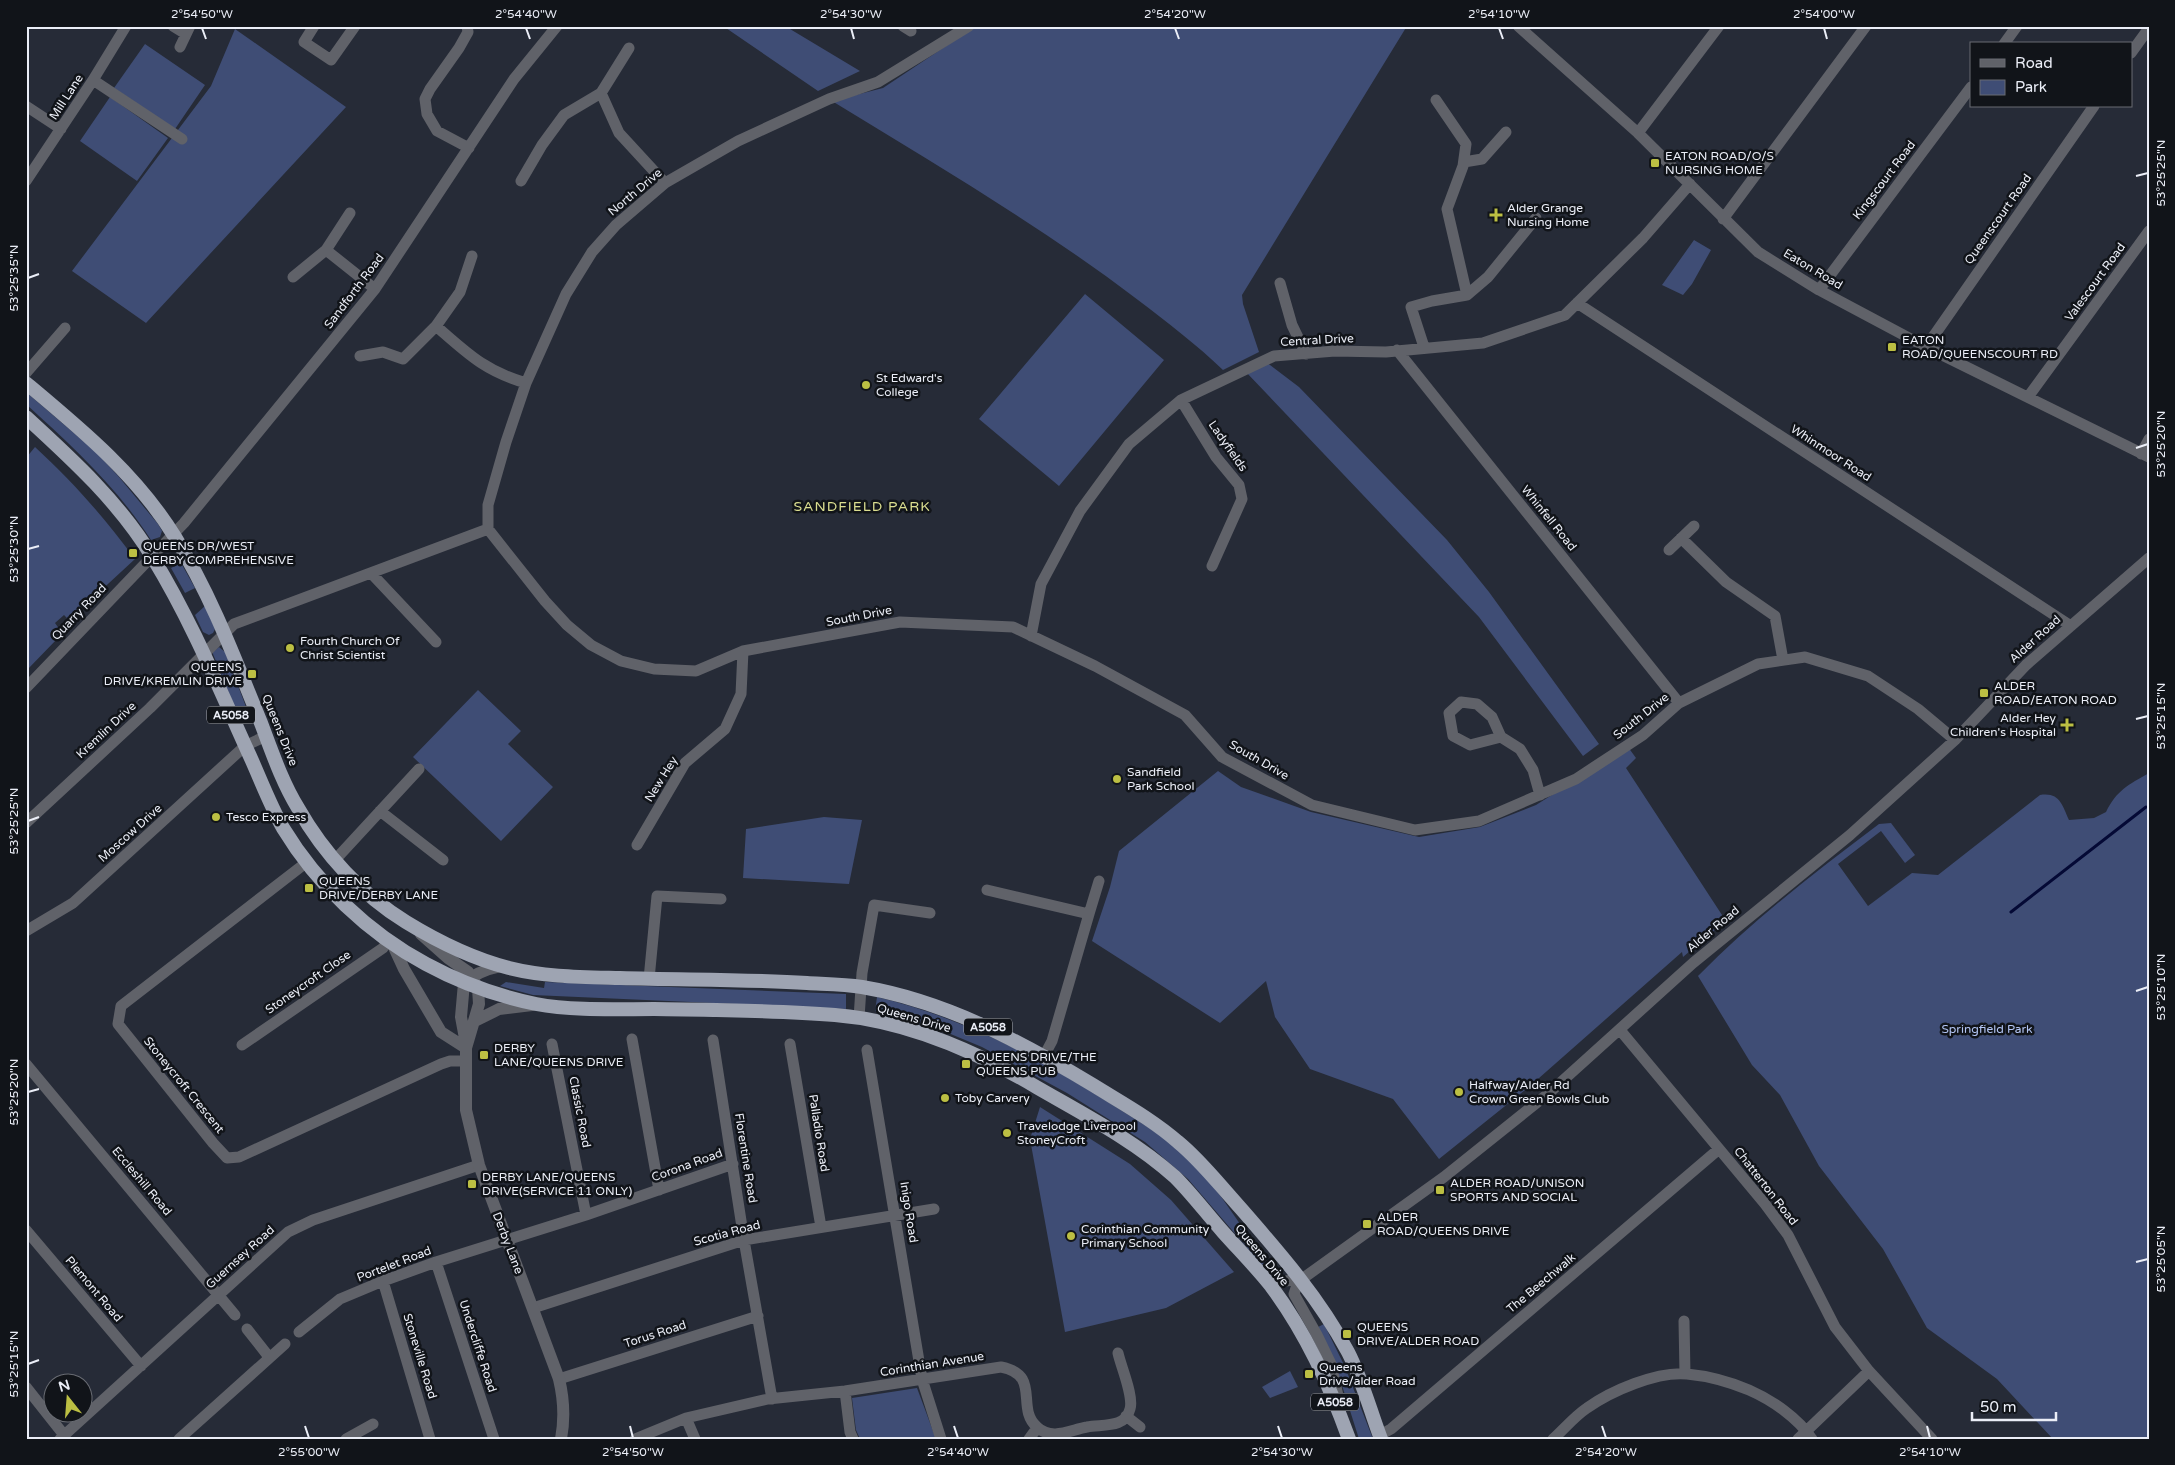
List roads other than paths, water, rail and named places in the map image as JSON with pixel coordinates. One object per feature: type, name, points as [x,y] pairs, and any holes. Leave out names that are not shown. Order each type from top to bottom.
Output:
[{"type":"highway","name":"Queens Drive","points":[[26,383],[84,431],[137,484],[174,534],[204,589],[224,632],[298,810],[335,860],[360,888],[408,923],[456,948],[501,966],[561,976],[801,982],[861,987],[912,999],[957,1014],[999,1032],[1044,1056],[1159,1126],[1201,1162],[1302,1279],[1349,1353],[1380,1437]]},
{"type":"highway","name":"Queens Drive","points":[[26,417],[86,472],[152,556],[188,620],[282,825],[307,862],[337,898],[391,942],[422,962],[471,982],[537,1004],[627,1010],[786,1013],[859,1018],[892,1024],[985,1058],[1104,1126],[1176,1178],[1269,1283],[1291,1316],[1319,1365],[1343,1422]]},
{"type":"highway","name":"A5058","points":[[1343,1422],[1349,1439]]},
{"type":"street","name":"Mill Lane","points":[[26,182],[126,26]]},
{"type":"street","points":[[173,26],[188,30],[180,47]]},
{"type":"street","points":[[314,26],[304,42],[331,60],[355,26]]},
{"type":"street","points":[[467,26],[468,32],[459,48],[425,99],[427,114],[437,131],[469,148]]},
{"type":"street","name":"Sandforth Road","points":[[152,556],[174,534],[376,289],[514,79],[557,26]]},
{"type":"street","name":"North Drive","points":[[488,529],[488,505],[506,442],[526,383],[566,294],[592,252],[616,225],[665,183],[738,141],[829,99],[878,82],[969,26]]},
{"type":"street","name":"Eaton Road","points":[[1518,26],[1638,133],[1758,252],[1819,290],[1926,348],[2145,455]]},
{"type":"street","points":[[1638,133],[1719,26]]},
{"type":"street","points":[[1723,219],[1866,26]]},
{"type":"street","points":[[2005,42],[2017,26]]},
{"type":"street","points":[[2132,52],[2149,28]]},
{"type":"street","points":[[521,181],[542,145],[564,114],[600,93],[629,48]]},
{"type":"street","points":[[93,80],[182,139]]},
{"type":"street","name":"Kingscourt Road","points":[[1819,290],[1970,88]]},
{"type":"street","points":[[600,93],[619,133],[665,183]]},
{"type":"street","points":[[1436,100],[1466,144],[1464,162],[1447,209],[1467,295]]},
{"type":"street","points":[[26,106],[61,129]]},
{"type":"street","name":"Queenscourt Road","points":[[1926,348],[2093,108]]},
{"type":"street","points":[[1464,162],[1482,158],[1506,132]]},
{"type":"street","name":"Central Drive","points":[[1031,636],[1041,584],[1080,511],[1129,444],[1181,400],[1274,356],[1335,351],[1397,350],[1483,343],[1565,315],[1643,238],[1690,184]]},
{"type":"street","points":[[293,277],[326,250],[350,213]]},
{"type":"street","points":[[1424,347],[1411,307],[1467,295],[1488,277],[1536,218]]},
{"type":"street","name":"Valescourt Road","points":[[2028,397],[2149,231]]},
{"type":"street","points":[[326,250],[376,289]]},
{"type":"street","points":[[360,356],[383,352],[403,360],[436,326],[460,292],[472,256]]},
{"type":"street","points":[[1280,283],[1292,325],[1306,354]]},
{"type":"street","name":"Whinmoor Road","points":[[1577,303],[2071,626]]},
{"type":"street","points":[[436,326],[476,362],[508,378],[526,383]]},
{"type":"street","points":[[26,373],[65,328]]},
{"type":"street","name":"Whinfell Road","points":[[1397,350],[1679,703]]},
{"type":"street","name":"Ladyfields","points":[[1181,400],[1216,457],[1239,485],[1242,499],[1212,566]]},
{"type":"street","points":[[2145,455],[2149,439]]},
{"type":"street","points":[[1669,550],[1694,526]]},
{"type":"street","name":"South Drive","points":[[488,529],[545,601],[567,625],[591,645],[621,661],[654,669],[696,671],[744,651],[900,622],[1013,628],[1095,666],[1185,715],[1222,756],[1312,805],[1415,830],[1479,821],[1584,774],[1643,735],[1679,703],[1758,664],[1805,657],[1868,676],[1918,709],[1954,740]]},
{"type":"street","name":"Kremlin Drive","points":[[26,823],[150,708],[234,624],[488,529]]},
{"type":"street","points":[[1681,538],[1726,582],[1775,616],[1783,660]]},
{"type":"street","name":"Quarry Road","points":[[26,688],[152,556]]},
{"type":"street","name":"Alder Road","points":[[1269,1283],[1302,1279],[1444,1177],[1549,1093],[1693,963],[1850,835],[1954,740],[2026,665],[2149,558]]},
{"type":"street","points":[[370,573],[436,642]]},
{"type":"street","name":"New Hey","points":[[636,845],[685,763],[725,729],[741,694],[744,651]]},
{"type":"street","points":[[1501,737],[1470,745],[1453,736],[1449,713],[1461,702],[1477,704],[1492,717],[1501,737],[1520,749],[1533,770],[1540,795]]},
{"type":"street","name":"Moscow Drive","points":[[26,931],[73,903],[245,746],[266,736]]},
{"type":"street","points":[[335,860],[418,768]]},
{"type":"street","points":[[380,811],[443,860]]},
{"type":"street","name":"Stoneycroft Crescent","points":[[307,862],[122,1006],[118,1024],[213,1143],[227,1158],[239,1157],[450,1061],[466,1051]]},
{"type":"street","points":[[1044,1056],[1052,1042],[1099,881]]},
{"type":"street","points":[[988,890],[1089,914]]},
{"type":"street","points":[[649,979],[657,896],[722,899]]},
{"type":"street","points":[[859,1018],[861,987],[874,905],[930,913]]},
{"type":"street","name":"A5058","points":[[408,923],[471,982]]},
{"type":"street","name":"Stoneycroft Close","points":[[242,1045],[391,942]]},
{"type":"street","name":"Queens Drive","points":[[391,942],[404,969],[441,1032],[466,1051]]},
{"type":"street","name":"Queens Drive","points":[[471,982],[485,970],[501,966]]},
{"type":"street","name":"Derby Lane","points":[[466,1051],[480,1004],[471,982]]},
{"type":"street","name":"Derby Lane","points":[[471,982],[461,1017],[466,1051],[466,1110],[479,1165],[559,1379],[564,1398],[564,1420],[560,1439]]},
{"type":"street","points":[[475,1022],[499,1009],[537,1004]]},
{"type":"street","name":"Chatterton Road","points":[[1620,1030],[1765,1204],[1788,1235],[1835,1327],[1869,1371],[1932,1439]]},
{"type":"street","points":[[632,1039],[659,1190]]},
{"type":"street","name":"Florentine Road","points":[[713,1040],[744,1240],[772,1399]]},
{"type":"street","name":"Classic Road","points":[[552,1044],[586,1215]]},
{"type":"street","name":"Palladio Road","points":[[790,1044],[821,1227]]},
{"type":"street","name":"Inigo Road","points":[[867,1050],[896,1214],[922,1379],[941,1439]]},
{"type":"street","name":"Eccleshill Road","points":[[26,1064],[235,1315]]},
{"type":"street","name":"The Beechwalk","points":[[1380,1437],[1719,1149]]},
{"type":"street","name":"Corona Road","points":[[507,1239],[586,1215],[733,1164]]},
{"type":"street","name":"Guernsey Road","points":[[62,1437],[288,1232],[313,1220],[479,1165]]},
{"type":"street","name":"Scotia Road","points":[[533,1308],[744,1240],[934,1209]]},
{"type":"street","name":"Plemont Road","points":[[26,1230],[141,1366]]},
{"type":"street","name":"Portelet Road","points":[[299,1332],[340,1299],[383,1281],[507,1239]]},
{"type":"street","name":"Undercliffe Road","points":[[436,1262],[494,1439]]},
{"type":"street","name":"Queens Drive","points":[[1302,1279],[1297,1285],[1294,1294],[1331,1364],[1336,1380],[1343,1422]]},
{"type":"street","name":"Stoneville Road","points":[[383,1281],[430,1439]]},
{"type":"street","name":"Torus Road","points":[[559,1379],[758,1316]]},
{"type":"street","points":[[1684,1321],[1685,1374]]},
{"type":"street","points":[[247,1329],[269,1357]]},
{"type":"street","points":[[179,1439],[285,1344]]},
{"type":"street","points":[[1030,1439],[1037,1428],[1056,1435],[1084,1427],[1108,1426],[1120,1422],[1131,1408],[1131,1401],[1118,1353]]},
{"type":"street","name":"Corinthian Avenue","points":[[635,1439],[686,1418],[772,1399],[845,1391],[1001,1367],[1014,1371],[1026,1386],[1028,1411],[1037,1428]]},
{"type":"street","points":[[1553,1439],[1586,1408],[1620,1389],[1651,1378],[1685,1374],[1730,1382],[1768,1399],[1805,1436],[1869,1371]]},
{"type":"street","points":[[26,1387],[62,1437]]},
{"type":"street","points":[[845,1391],[850,1432],[853,1439]]},
{"type":"street","points":[[1126,1416],[1140,1426]]},
{"type":"street","points":[[686,1418],[695,1439]]},
{"type":"street","points":[[346,1439],[373,1424]]},
{"type":"waterway","points":[[2011,912],[2146,807]]},
{"type":"place","name":"EATON ROAD/O/S NURSING HOME","points":[[1655,163]]},
{"type":"place","name":"Alder Grange Nursing Home","points":[[1496,215]]},
{"type":"place","name":"EATON ROAD/QUEENSCOURT RD","points":[[1892,347]]},
{"type":"place","name":"St Edward's College","points":[[866,385]]},
{"type":"place","name":"QUEENS DR/WEST DERBY COMPREHENSIVE","points":[[133,553]]},
{"type":"place","name":"Fourth Church Of Christ Scientist","points":[[290,648]]},
{"type":"place","name":"QUEENS DRIVE/KREMLIN DRIVE","points":[[252,674]]},
{"type":"place","name":"ALDER ROAD/EATON ROAD","points":[[1984,693]]},
{"type":"place","name":"Alder Hey Children's Hospital","points":[[2067,725]]},
{"type":"place","name":"Sandfield Park School","points":[[1117,779]]},
{"type":"place","name":"Tesco Express","points":[[216,817]]},
{"type":"place","name":"QUEENS DRIVE/DERBY LANE","points":[[309,888]]},
{"type":"place","name":"DERBY LANE/QUEENS DRIVE","points":[[484,1055]]},
{"type":"place","name":"QUEENS DRIVE/THE QUEENS PUB","points":[[966,1064]]},
{"type":"place","name":"Halfway/Alder Rd Crown Green Bowls Club","points":[[1459,1092]]},
{"type":"place","name":"Toby Carvery","points":[[945,1098]]},
{"type":"place","name":"Travelodge Liverpool StoneyCroft","points":[[1007,1133]]},
{"type":"place","name":"DERBY LANE/QUEENS DRIVE(SERVICE 11 ONLY)","points":[[472,1184]]},
{"type":"place","name":"ALDER ROAD/UNISON SPORTS AND SOCIAL","points":[[1440,1190]]},
{"type":"place","name":"ALDER ROAD/QUEENS DRIVE","points":[[1367,1224]]},
{"type":"place","name":"Corinthian Community Primary School","points":[[1071,1236]]},
{"type":"place","name":"QUEENS DRIVE/ALDER ROAD","points":[[1347,1334]]},
{"type":"place","name":"Queens Drive/alder Road","points":[[1309,1374]]},
{"type":"district","name":"SANDFIELD PARK","points":[[862,506]]},
{"type":"park label","name":"Springfield Park","points":[[1987,1029]]}]
